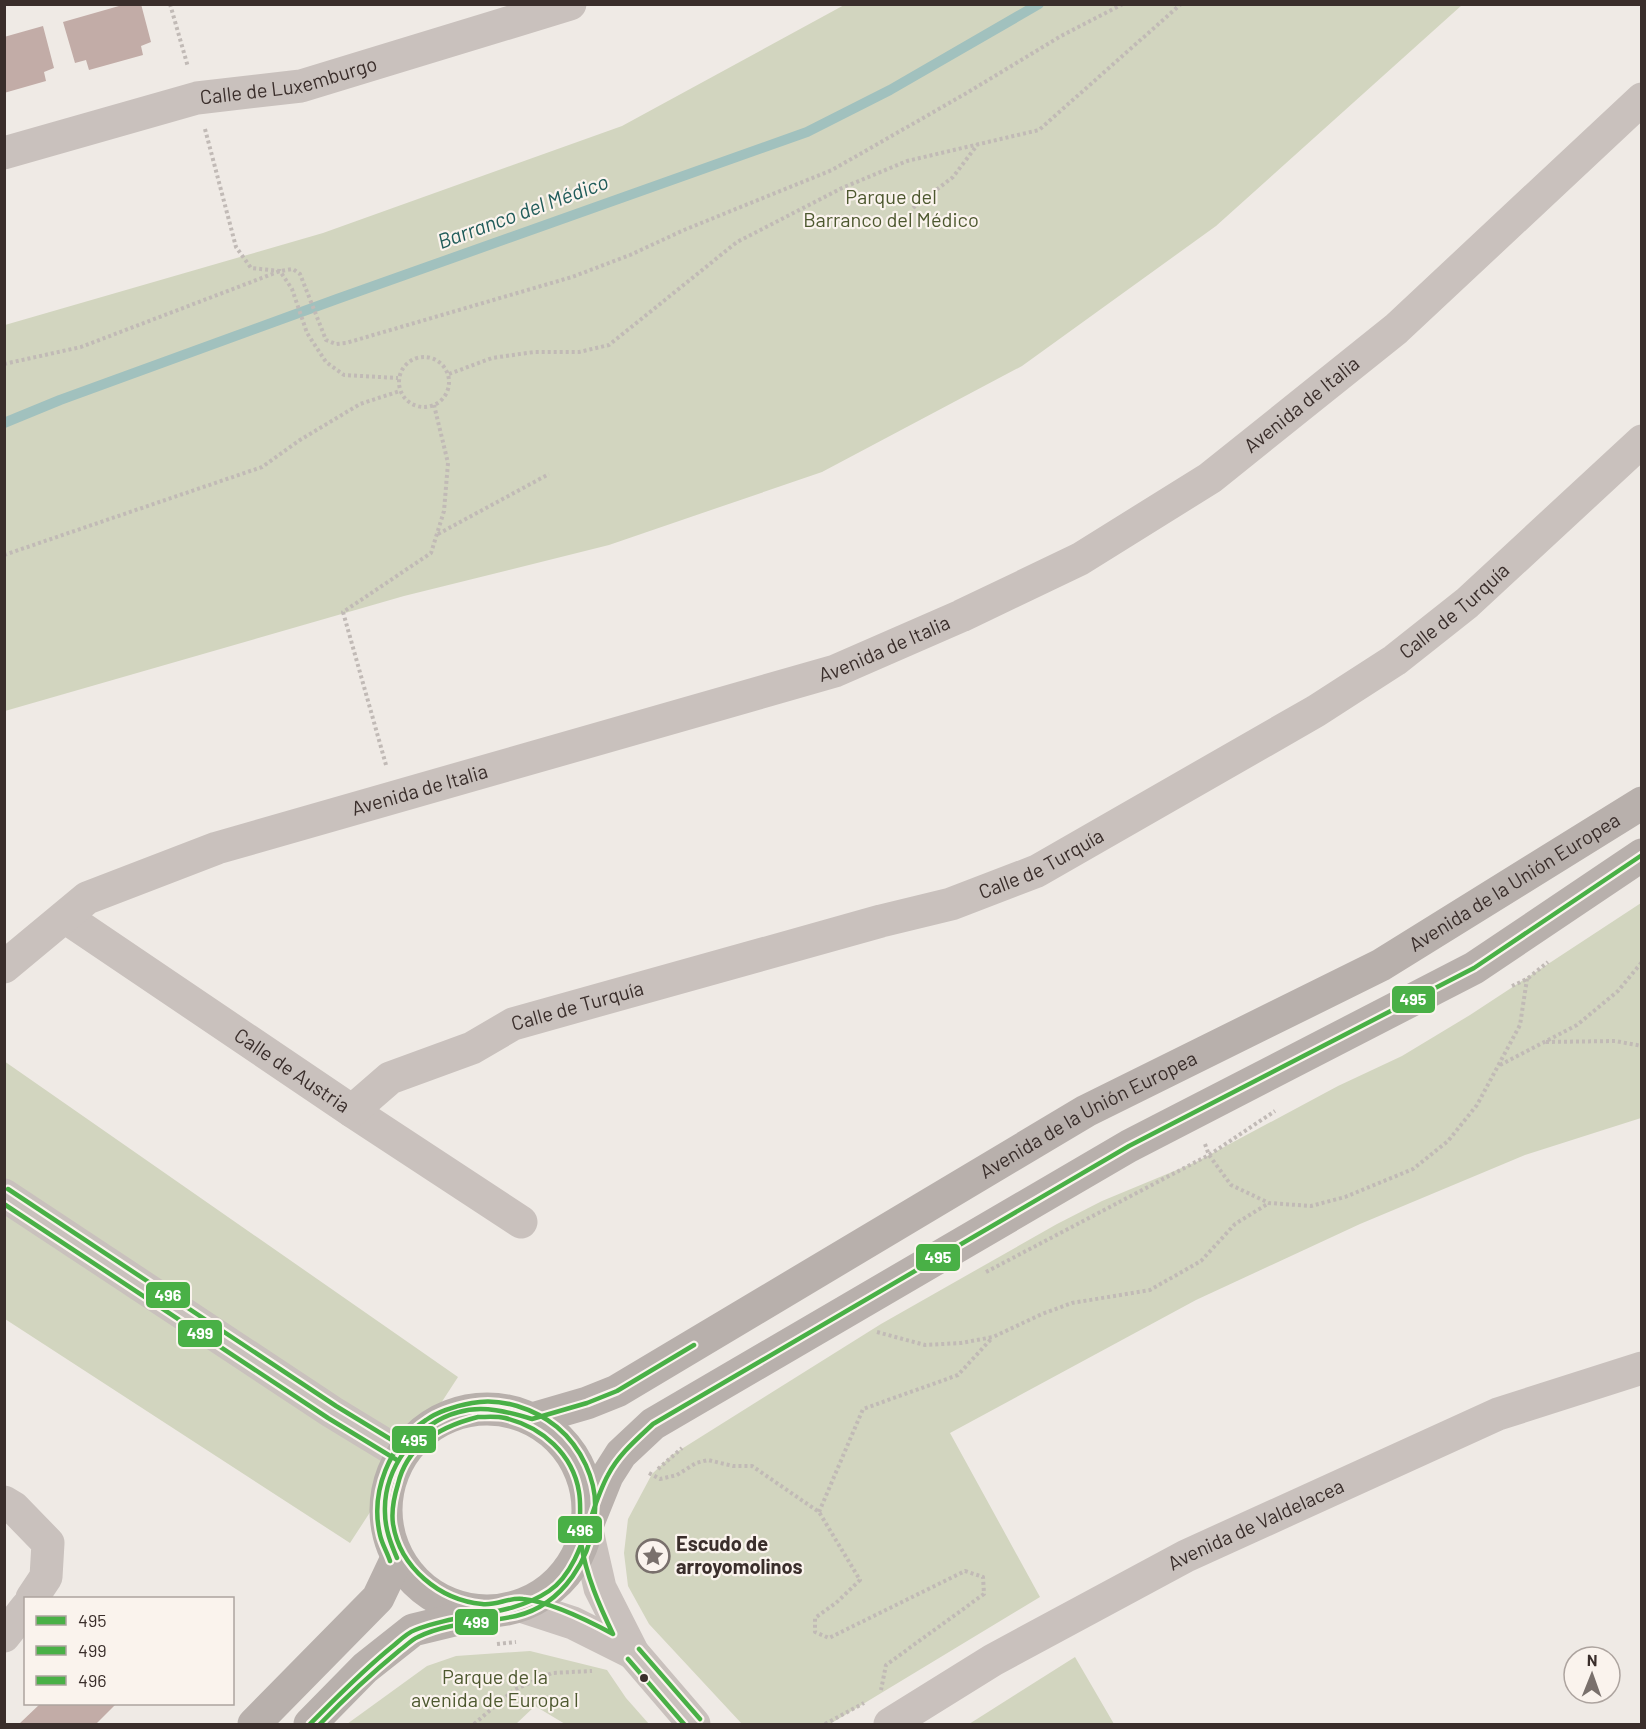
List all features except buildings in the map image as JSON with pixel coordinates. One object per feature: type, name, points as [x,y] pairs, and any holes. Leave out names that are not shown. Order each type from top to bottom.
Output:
[{"type":"main road","name":"Avenida de la Unión Europea","points":[[532,1419],[587,1403],[617,1390],[1086,1111],[1381,965],[1641,803]]},
{"type":"main road","points":[[310,1725],[365,1668],[413,1630],[484,1612],[503,1611],[521,1606],[551,1590],[574,1563],[607,1476],[621,1454],[652,1424],[1129,1146],[1474,968],[1641,855]]},
{"type":"main road","points":[[484,1612],[457,1608],[433,1597],[412,1580],[397,1558],[387,1532],[385,1506],[389,1479],[401,1454],[421,1433],[446,1417],[474,1409],[504,1410],[532,1419],[558,1437],[577,1462],[587,1491],[587,1527]]},
{"type":"main road","points":[[254,1725],[378,1598],[397,1558]]},
{"type":"street","name":"Calle de Luxemburgo","points":[[4,153],[197,98],[301,86],[570,4]]},
{"type":"street","name":"Avenida de Italia","points":[[4,967],[87,898],[217,848],[835,671],[961,616],[1080,559],[1210,478],[1396,329],[1641,99]]},
{"type":"street","name":"Calle de Turquía","points":[[352,1111],[390,1078],[472,1048],[513,1024],[881,921],[951,904],[1037,871],[1316,711],[1395,660],[1467,603],[1641,441]]},
{"type":"street","name":"Calle de Austria","points":[[65,916],[352,1111],[521,1222]]},
{"type":"street","points":[[4,1195],[322,1406],[401,1454]]},
{"type":"street","name":"Avenida de Valdelacea","points":[[890,1725],[993,1660],[1186,1556],[1498,1414],[1641,1368]]},
{"type":"street","points":[[4,1502],[14,1508],[48,1543],[46,1577],[33,1597]]},
{"type":"street","points":[[587,1527],[600,1588],[633,1653],[694,1725]]},
{"type":"street","points":[[521,1606],[573,1623],[633,1653]]},
{"type":"street","points":[[4,1636],[24,1611]]},
{"type":"path","points":[[171,4],[236,247],[251,268],[280,271]]},
{"type":"path","points":[[4,364],[81,347],[280,271],[293,269],[300,274],[303,280],[326,340],[336,344],[572,277],[832,170],[1061,36],[1123,4]]},
{"type":"path","points":[[449,375],[492,357],[534,352],[579,352],[609,345],[737,242],[842,188],[907,161],[1039,130],[1181,4]]},
{"type":"path","points":[[913,208],[953,177],[979,144]]},
{"type":"path","points":[[280,271],[292,289],[307,333],[326,362],[344,375],[398,378]]},
{"type":"path","points":[[420,356],[436,359],[449,375],[450,384],[446,395],[434,405],[414,406],[405,400],[400,391],[398,378],[403,366],[411,359],[420,356]]},
{"type":"path","points":[[4,555],[262,467],[300,440],[360,404],[400,391]]},
{"type":"path","points":[[395,797],[343,612],[431,553],[444,512],[447,463],[434,405]]},
{"type":"path","points":[[437,534],[549,474]]},
{"type":"path","points":[[1499,1065],[1577,1025],[1618,991],[1641,962]]},
{"type":"path","points":[[1209,1155],[1231,1185],[1269,1203],[1311,1206],[1345,1197],[1413,1169],[1448,1141],[1477,1105],[1520,1024],[1527,979]]},
{"type":"path","points":[[1545,1042],[1615,1041],[1641,1046]]},
{"type":"path","points":[[871,1330],[925,1345],[961,1343],[993,1337],[1072,1303],[1150,1290],[1201,1262],[1235,1224],[1269,1203]]},
{"type":"path","points":[[819,1512],[863,1409],[958,1375],[993,1337]]},
{"type":"path","points":[[621,1454],[660,1479],[677,1475],[696,1463],[708,1460],[733,1466],[752,1466],[819,1512],[860,1580],[836,1603],[815,1618],[815,1632],[829,1638],[965,1571],[983,1577],[984,1594],[886,1665],[880,1694]]},
{"type":"path","points":[[646,1481],[652,1474]]},
{"type":"path","points":[[490,1644],[524,1643]]},
{"type":"path","points":[[474,1725],[514,1690],[552,1673],[596,1671]]},
{"type":"path","points":[[825,1725],[871,1699]]},
{"type":"green space","name":"Parque del Barranco del Médico","points":[[846,4],[1462,5],[1216,226],[1022,366],[822,472],[609,545],[404,596],[5,711],[5,325],[323,233],[622,126]]},
{"type":"green space","points":[[1641,903],[1641,1118],[1525,1155],[1360,1224],[1196,1300],[950,1433],[1040,1597],[830,1724],[742,1724],[649,1624],[628,1586],[624,1553],[628,1519],[652,1474],[672,1455],[881,1324],[1057,1224],[1102,1201],[1196,1162],[1338,1086],[1402,1056],[1470,1015]]},
{"type":"green space","points":[[4,1061],[458,1377],[350,1543],[5,1319]]},
{"type":"green space","name":"Parque de la avenida de Europa I","points":[[530,1651],[607,1670],[626,1698],[649,1724],[565,1724],[535,1706],[516,1724],[347,1724],[427,1666],[456,1656]]},
{"type":"green space","points":[[1075,1657],[1114,1724],[969,1724],[977,1719]]},
{"type":"waterway","name":"Barranco del Médico","points":[[4,423],[60,400],[337,299],[807,132],[890,90],[1039,4]]},
{"type":"transit line","name":"495","points":[[310,1724],[350,1684],[412,1631],[432,1624],[517,1606],[534,1600],[561,1581],[578,1553],[601,1489],[612,1467],[653,1424],[1129,1146],[1474,968],[1642,855]]},
{"type":"transit line","name":"496","points":[[8,1189],[336,1406],[405,1448]]},
{"type":"transit line","name":"499","points":[[4,1204],[328,1418],[397,1460]]},
{"type":"transit line","name":"495","points":[[532,1419],[587,1403],[617,1391],[694,1345]]},
{"type":"transit line","name":"499","points":[[320,1724],[349,1695],[415,1638],[441,1628],[516,1616],[533,1610],[561,1590],[582,1562],[593,1528],[595,1499],[586,1465],[573,1444],[557,1427],[539,1415],[517,1406],[494,1402],[472,1403],[437,1414],[413,1430],[402,1442],[385,1470],[380,1486],[378,1519],[381,1538],[390,1561]]},
{"type":"transit line","name":"495","points":[[397,1558],[386,1525],[386,1497],[396,1465],[416,1437],[443,1418],[468,1410],[496,1410],[532,1419]]},
{"type":"transit line","name":"496","points":[[478,1417],[505,1418],[519,1422],[543,1435],[563,1454],[576,1478],[579,1492],[580,1537],[586,1567],[613,1634],[593,1623],[534,1601],[513,1599],[482,1604],[451,1596],[424,1579],[404,1554],[397,1540],[392,1514],[395,1494],[409,1458],[428,1439],[439,1432],[478,1417]]},
{"type":"transit line","name":"496","points":[[639,1649],[700,1719]]},
{"type":"transit line","name":"496","points":[[628,1659],[684,1724]]},
{"type":"place","name":"Escudo de arroyomolinos","points":[[653,1556]]}]
